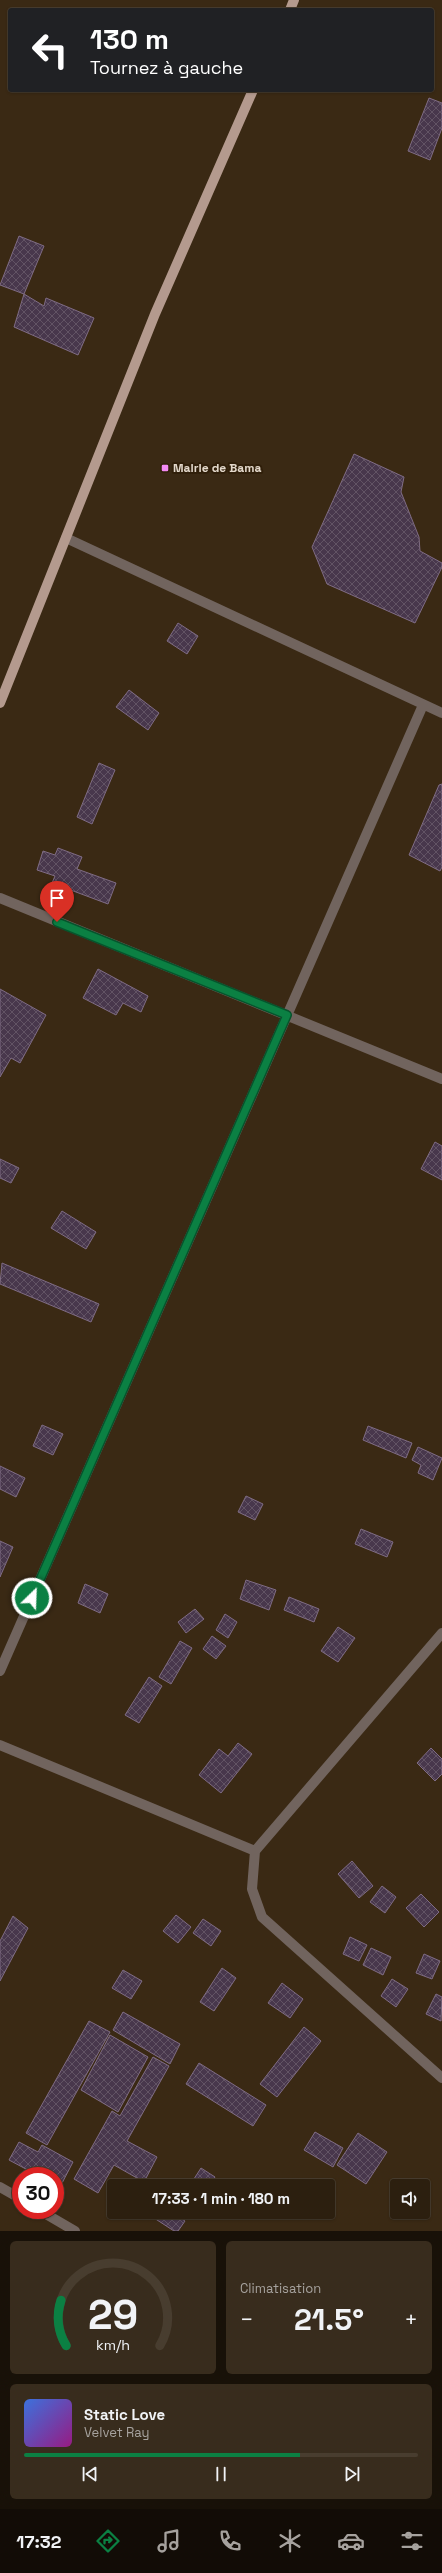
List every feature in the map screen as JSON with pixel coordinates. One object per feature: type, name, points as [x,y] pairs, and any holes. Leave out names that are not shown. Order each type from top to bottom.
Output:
[{"type":"main road","points":[[0,703],[155,314],[252,92]]},
{"type":"street","points":[[66,538],[442,713]]},
{"type":"street","points":[[0,1671],[423,705]]},
{"type":"street","points":[[0,898],[442,1079]]},
{"type":"street","points":[[442,1633],[255,1851],[252,1889],[262,1917],[442,2078]]},
{"type":"street","points":[[0,1745],[255,1851]]},
{"type":"street","points":[[0,2187],[12,2194]]},
{"type":"street","points":[[54,2219],[75,2231]]},
{"type":"building","points":[[429,98],[442,103],[442,128],[430,160],[408,151]]},
{"type":"building","points":[[19,236],[44,246],[24,294],[0,285]]},
{"type":"building","points":[[24,294],[44,306],[46,298],[94,318],[78,355],[14,327]]},
{"type":"building","points":[[354,454],[404,477],[401,492],[419,537],[420,551],[442,563],[442,567],[415,623],[327,584],[312,547]]},
{"type":"building","points":[[178,623],[198,636],[187,654],[167,641]]},
{"type":"building","points":[[129,690],[159,713],[148,730],[116,707]]},
{"type":"building","points":[[99,763],[115,770],[92,824],[77,817]]},
{"type":"building","points":[[442,784],[442,867],[440,871],[409,855],[439,785]]},
{"type":"building","points":[[58,848],[82,857],[77,869],[116,883],[108,904],[52,883],[55,876],[37,870],[43,851],[55,855]]},
{"type":"building","points":[[98,969],[148,996],[141,1012],[123,1003],[116,1015],[83,998]]},
{"type":"building","points":[[0,989],[46,1015],[20,1063],[11,1058],[0,1077]]},
{"type":"building","points":[[435,1142],[442,1146],[442,1180],[421,1169]]},
{"type":"building","points":[[0,1159],[19,1168],[11,1183],[0,1178]]},
{"type":"building","points":[[62,1211],[96,1232],[86,1249],[51,1228]]},
{"type":"building","points":[[2,1263],[99,1304],[91,1322],[0,1284]]},
{"type":"building","points":[[42,1425],[63,1434],[53,1455],[33,1446]]},
{"type":"building","points":[[368,1426],[412,1443],[406,1458],[363,1440]]},
{"type":"building","points":[[418,1447],[442,1458],[433,1480],[418,1473],[421,1465],[412,1460]]},
{"type":"building","points":[[0,1466],[25,1478],[16,1497],[0,1489]]},
{"type":"building","points":[[246,1496],[263,1504],[255,1520],[238,1512]]},
{"type":"building","points":[[361,1529],[393,1542],[387,1557],[355,1544]]},
{"type":"building","points":[[0,1541],[13,1547],[0,1577]]},
{"type":"building","points":[[246,1580],[276,1590],[269,1610],[240,1599]]},
{"type":"building","points":[[85,1584],[108,1594],[100,1613],[78,1603]]},
{"type":"building","points":[[289,1597],[319,1609],[314,1622],[284,1610]]},
{"type":"building","points":[[195,1609],[204,1619],[186,1633],[178,1622]]},
{"type":"building","points":[[225,1614],[237,1622],[228,1638],[216,1630]]},
{"type":"building","points":[[338,1627],[355,1638],[338,1662],[321,1651]]},
{"type":"building","points":[[212,1636],[226,1646],[216,1659],[203,1649]]},
{"type":"building","points":[[180,1641],[192,1648],[171,1684],[159,1677]]},
{"type":"building","points":[[149,1677],[162,1686],[139,1723],[125,1715]]},
{"type":"building","points":[[238,1743],[252,1754],[221,1793],[199,1775],[219,1749],[228,1756]]},
{"type":"building","points":[[431,1748],[442,1759],[442,1774],[435,1781],[417,1763]]},
{"type":"building","points":[[352,1861],[373,1886],[359,1898],[338,1874]]},
{"type":"building","points":[[382,1886],[396,1897],[385,1913],[370,1902]]},
{"type":"building","points":[[421,1894],[439,1912],[424,1927],[406,1908]]},
{"type":"building","points":[[176,1915],[191,1927],[178,1943],[163,1931]]},
{"type":"building","points":[[13,1916],[28,1928],[0,1981],[0,1941]]},
{"type":"building","points":[[203,1919],[221,1931],[211,1946],[193,1933]]},
{"type":"building","points":[[350,1937],[367,1945],[359,1961],[343,1954]]},
{"type":"building","points":[[371,1948],[391,1957],[383,1975],[363,1965]]},
{"type":"building","points":[[424,1954],[440,1961],[432,1979],[416,1973]]},
{"type":"building","points":[[222,1968],[236,1978],[214,2011],[200,2002]]},
{"type":"building","points":[[123,1970],[142,1981],[131,1999],[112,1988]]},
{"type":"building","points":[[392,1979],[408,1989],[396,2007],[381,1996]]},
{"type":"building","points":[[282,1983],[303,1999],[290,2018],[268,2003]]},
{"type":"building","points":[[436,1994],[442,1997],[441,2021],[426,2014]]},
{"type":"building","points":[[123,2012],[180,2044],[170,2064],[113,2030]]},
{"type":"building","points":[[89,2021],[110,2032],[47,2145],[26,2133]]},
{"type":"building","points":[[304,2027],[321,2041],[277,2097],[260,2084]]},
{"type":"building","points":[[110,2035],[148,2057],[118,2112],[81,2090]]},
{"type":"building","points":[[153,2057],[169,2066],[127,2141],[157,2157],[146,2179],[139,2179],[114,2165],[98,2193],[74,2179],[112,2111],[120,2116]]},
{"type":"building","points":[[199,2063],[266,2105],[253,2126],[186,2084]]},
{"type":"building","points":[[315,2132],[343,2148],[333,2167],[304,2150]]},
{"type":"building","points":[[358,2133],[387,2152],[366,2184],[337,2165]]},
{"type":"building","points":[[19,2142],[38,2152],[42,2145],[73,2162],[64,2179],[64,2167],[22,2167],[9,2160]]},
{"type":"building","points":[[201,2168],[215,2177],[214,2179],[194,2179]]},
{"type":"building","points":[[156,2219],[182,2219],[185,2221],[178,2231],[174,2231]]},
{"type":"place","name":"Mairie de Bama","points":[[165,468]]},
{"type":"route","points":[[32,1598],[287,1015],[57,922]]}]
